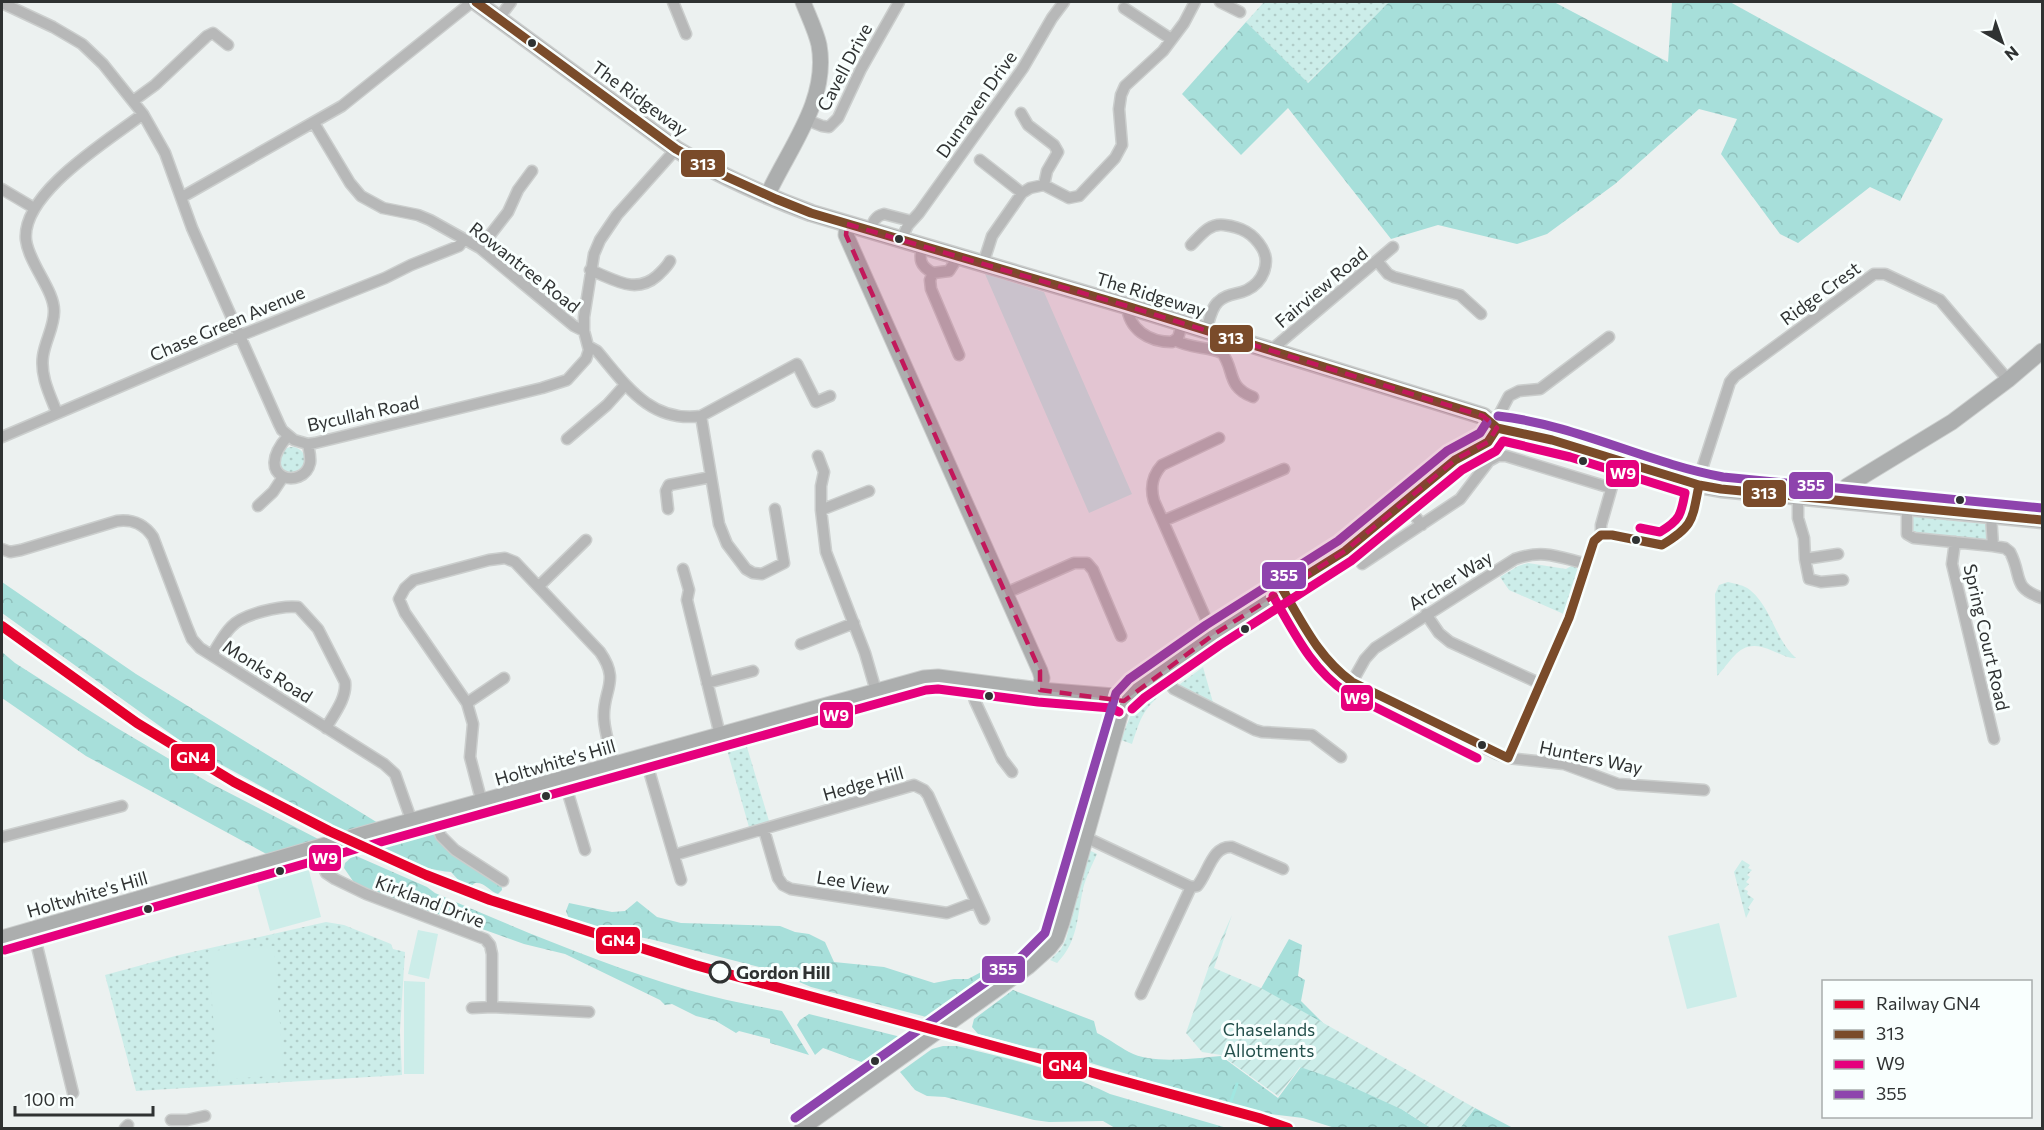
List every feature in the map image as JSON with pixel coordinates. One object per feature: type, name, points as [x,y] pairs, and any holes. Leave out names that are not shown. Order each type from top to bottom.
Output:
[{"type":"main road","name":"The Ridgeway","points":[[474,2],[676,149],[713,171],[767,196],[847,224],[1127,306],[1483,416],[1497,428],[1515,430],[1593,451],[1699,484],[1721,489],[2043,520]]},
{"type":"street","points":[[182,197],[342,106],[474,2]]},
{"type":"street","points":[[499,18],[512,2]]},
{"type":"street","points":[[673,2],[686,34]]},
{"type":"street","points":[[767,196],[781,165],[807,120],[817,88],[820,67],[819,45],[803,2]]},
{"type":"street","name":"Cavell Drive","points":[[807,120],[829,127],[838,118],[861,69],[899,2]]},
{"type":"street","name":"Dunraven Drive","points":[[901,240],[911,221],[1023,68],[1064,2]]},
{"type":"street","points":[[982,264],[992,236],[1022,193],[1030,188],[1044,186],[1069,198],[1079,196],[1115,158],[1122,145],[1119,109],[1125,86],[1155,60],[1184,23],[1195,2]]},
{"type":"street","points":[[1220,2],[1240,12]]},
{"type":"street","name":"Bycullah Road","points":[[2,3],[53,27],[82,44],[103,64],[143,114],[165,153],[192,228],[238,336],[279,424],[294,440],[308,444],[482,404],[562,382],[571,378],[586,359],[588,346]]},
{"type":"street","points":[[1124,8],[1171,39]]},
{"type":"street","points":[[133,101],[155,85],[207,36],[213,33],[228,45]]},
{"type":"street","points":[[1021,113],[1028,125],[1054,145],[1058,152],[1047,171],[1044,186]]},
{"type":"street","points":[[57,413],[42,372],[43,356],[55,311],[26,241],[28,226],[34,208],[62,177],[143,114]]},
{"type":"street","name":"Rowantree Road","points":[[314,123],[350,183],[361,196],[383,208],[418,215],[480,248],[574,326],[584,331]]},
{"type":"street","points":[[676,149],[609,226],[594,254],[590,270],[584,331],[588,346],[597,351],[625,385],[641,400],[677,416],[689,418],[701,416],[797,364],[816,402],[830,396]]},
{"type":"street","points":[[980,160],[1022,193]]},
{"type":"street","points":[[480,248],[508,212],[518,190],[532,171]]},
{"type":"street","points":[[2,189],[34,208]]},
{"type":"street","points":[[870,231],[873,222],[884,214],[911,221]]},
{"type":"street","points":[[847,224],[846,235],[1040,671],[1042,678],[1040,690]]},
{"type":"street","points":[[1191,245],[1209,226],[1219,224],[1234,226],[1255,237],[1266,260],[1265,271],[1250,289],[1226,295],[1216,304],[1206,331]]},
{"type":"street","name":"Chase Green Avenue","points":[[2,437],[238,336],[385,278],[459,246],[464,239]]},
{"type":"street","points":[[922,246],[921,264],[933,273],[949,271],[958,257]]},
{"type":"street","name":"Fairview Road","points":[[1270,351],[1393,247]]},
{"type":"street","points":[[590,270],[631,285],[643,285],[666,267],[670,261]]},
{"type":"street","points":[[1377,261],[1388,274],[1394,277],[1460,295],[1481,314]]},
{"type":"street","points":[[933,273],[930,280],[931,289],[959,355]]},
{"type":"street","name":"Ridge Crest","points":[[1699,484],[1730,382],[1744,369],[1874,274],[1885,274],[1940,300],[2008,380]]},
{"type":"street","points":[[1127,306],[1129,320],[1141,334],[1167,342],[1175,340],[1187,346],[1222,353],[1228,364],[1229,374],[1238,387],[1245,394],[1253,397]]},
{"type":"street","points":[[1175,340],[1182,324]]},
{"type":"street","points":[[802,1128],[987,997],[1040,957],[1056,939],[1124,701],[1136,689],[1212,635],[1345,550],[1455,460],[1488,442],[1497,428],[1499,415],[1509,396],[1519,391],[1540,389],[1609,337]]},
{"type":"street","points":[[1838,500],[1847,486],[1952,422],[2043,351]]},
{"type":"street","points":[[567,439],[607,405],[625,385]]},
{"type":"street","points":[[701,416],[723,535],[746,569],[753,573],[762,574],[784,563],[775,509]]},
{"type":"street","points":[[288,436],[278,447],[274,456],[275,468],[283,477],[297,477],[307,470],[310,458],[308,444]]},
{"type":"street","points":[[1212,635],[1152,495],[1151,486],[1157,471],[1168,461],[1219,438]]},
{"type":"street","points":[[818,456],[824,472],[821,486],[821,510],[826,552],[854,623],[876,691]]},
{"type":"street","points":[[1362,564],[1460,499],[1467,493],[1489,461],[1498,456],[1506,456],[1612,485],[1600,525],[1602,535]]},
{"type":"street","points":[[1163,521],[1284,469]]},
{"type":"street","points":[[258,506],[273,492],[283,477]]},
{"type":"street","points":[[668,509],[666,491],[669,485],[711,477]]},
{"type":"street","points":[[821,510],[869,491]]},
{"type":"street","points":[[1798,496],[1798,518],[1804,538],[1809,579],[1821,582],[1843,580]]},
{"type":"street","points":[[1404,501],[1422,525]]},
{"type":"street","points":[[1907,508],[1906,524],[1910,537],[2005,548],[2010,552],[2022,587],[2027,592],[2043,598]]},
{"type":"street","points":[[1991,516],[1993,546]]},
{"type":"street","name":"Monks Road","points":[[2,549],[10,552],[21,550],[117,521],[125,520],[145,527],[153,537],[192,639],[200,648],[384,764],[395,774],[412,822]]},
{"type":"street","points":[[539,586],[586,540]]},
{"type":"street","name":"Spring Court Road","points":[[1954,542],[1952,564],[1994,739]]},
{"type":"street","name":"Archer Way","points":[[1352,682],[1370,653],[1515,559],[1526,555],[1547,554],[1587,564]]},
{"type":"street","points":[[1805,559],[1838,555]]},
{"type":"street","points":[[482,802],[470,757],[473,724],[467,703],[405,613],[399,599],[405,588],[414,580],[489,560],[505,558],[515,562],[606,660],[610,682],[604,720],[614,766]]},
{"type":"street","points":[[1006,593],[1074,563],[1087,563],[1093,570],[1121,636]]},
{"type":"street","points":[[683,569],[689,590],[687,600],[720,735]]},
{"type":"street","name":"Hunters Way","points":[[1283,590],[1329,664],[1352,682],[1508,758],[1564,764],[1618,784],[1704,790]]},
{"type":"street","points":[[212,655],[231,626],[241,619],[286,605],[298,607],[318,629],[345,682],[346,689],[326,728]]},
{"type":"street","points":[[1426,615],[1439,633],[1450,642],[1540,684]]},
{"type":"street","points":[[801,644],[854,623]]},
{"type":"street","points":[[706,683],[753,671]]},
{"type":"street","points":[[1160,672],[1174,689],[1255,730],[1312,735],[1341,757]]},
{"type":"street","name":"Holtwhite's Hill","points":[[2,938],[916,680],[938,677],[1040,690],[1114,696],[1124,701]]},
{"type":"street","points":[[467,703],[504,678]]},
{"type":"street","points":[[974,681],[975,701],[1002,759],[1012,772]]},
{"type":"street","points":[[645,757],[681,880]]},
{"type":"street","points":[[564,780],[585,850]]},
{"type":"street","name":"Hedge Hill","points":[[674,855],[908,786],[919,786],[928,795],[984,919]]},
{"type":"street","points":[[2,837],[122,806]]},
{"type":"street","points":[[433,816],[441,836],[455,850],[504,880]]},
{"type":"street","name":"Lee View","points":[[764,830],[778,878],[783,885],[791,889],[948,913],[976,902]]},
{"type":"street","points":[[1085,837],[1191,887],[1197,886],[1216,854],[1225,847],[1232,847],[1283,869]]},
{"type":"street","name":"Kirkland Drive","points":[[316,849],[326,873],[335,879],[366,894],[485,939],[490,945],[492,954],[492,1007]]},
{"type":"street","points":[[1141,994],[1191,887]]},
{"type":"street","points":[[33,930],[73,1093]]},
{"type":"street","points":[[472,1008],[589,1012]]},
{"type":"street","points":[[171,1120],[187,1124],[205,1116]]},
{"type":"highlighted area","points":[[847,224],[1127,306],[1483,416],[1497,428],[1488,442],[1455,460],[1345,551],[1213,635],[1124,701],[1040,690],[1040,671],[846,235]]},
{"type":"green space","points":[[1264,2],[1389,2],[1307,83],[1246,22]]},
{"type":"green space","points":[[1389,2],[1554,2],[1668,62],[1672,2],[1730,2],[1943,119],[1900,201],[1870,187],[1798,243],[1780,234],[1721,154],[1737,119],[1699,109],[1615,184],[1547,234],[1517,244],[1438,225],[1391,239],[1288,108],[1241,155],[1182,94],[1246,22],[1308,83]]},
{"type":"green space","points":[[985,274],[1044,292],[1132,494],[1089,513]]},
{"type":"green space","points":[[292,447],[301,451],[305,460],[301,469],[292,473],[283,469],[279,460],[283,451]]},
{"type":"green space","points":[[1909,516],[1987,524],[1988,538],[1987,541],[1911,534]]},
{"type":"green space","points":[[1528,563],[1566,569],[1573,565],[1580,571],[1574,597],[1566,615],[1509,590],[1500,577]]},
{"type":"green space","points":[[2,582],[136,674],[378,823],[347,833],[189,747],[2,613]]},
{"type":"green space","points":[[1728,582],[1745,587],[1757,597],[1783,642],[1796,658],[1787,657],[1762,647],[1746,647],[1734,656],[1717,676],[1715,594],[1719,585]]},
{"type":"green space","points":[[1222,640],[1226,647],[1175,684],[1172,680],[1173,675]]},
{"type":"green space","points":[[2,652],[15,663],[117,728],[208,782],[322,841],[272,857],[86,756],[2,698]]},
{"type":"green space","points":[[1203,667],[1214,706],[1176,687]]},
{"type":"green space","points":[[1155,684],[1159,684],[1165,691],[1144,714],[1132,744],[1121,740],[1134,709]]},
{"type":"green space","points":[[744,737],[769,821],[749,827],[725,743]]},
{"type":"green space","points":[[430,826],[435,837],[501,881],[502,890],[498,894],[478,883],[464,886],[451,872],[427,868],[383,853],[377,842],[395,832]]},
{"type":"green space","points":[[1089,850],[1097,854],[1084,885],[1073,938],[1057,963],[1050,960],[1061,949],[1066,939]]},
{"type":"green space","points":[[354,855],[427,887],[435,893],[592,957],[688,990],[782,1011],[809,1055],[770,1043],[770,1039],[739,1031],[736,1033],[716,1021],[696,1016],[672,1004],[665,1005],[660,1000],[565,954],[524,944],[446,916],[412,908],[355,884],[344,868],[345,863]]},
{"type":"green space","points":[[1742,860],[1750,865],[1748,868],[1752,870],[1747,875],[1750,877],[1746,882],[1749,884],[1744,889],[1754,899],[1748,908],[1750,910],[1746,918],[1734,872]]},
{"type":"green space","points":[[308,867],[321,917],[270,931],[256,880]]},
{"type":"green space","points":[[637,901],[657,917],[681,923],[780,926],[809,934],[825,942],[834,962],[884,967],[934,983],[968,979],[987,969],[992,970],[993,983],[979,995],[938,1020],[811,987],[771,970],[650,939],[599,930],[569,919],[566,911],[569,903],[612,912],[625,911]]},
{"type":"green space","name":"Chaselands Allotments","points":[[1232,915],[1214,968],[1261,988],[1475,1108],[1460,1128],[1431,1128],[1403,1110],[1335,1079],[1300,1067],[1278,1096],[1221,1055],[1202,1052],[1186,1033],[1209,966]]},
{"type":"green space","points":[[326,922],[344,925],[391,944],[393,949],[405,952],[400,1031],[402,1075],[136,1091],[105,975],[179,955]]},
{"type":"green space","points":[[1719,923],[1737,997],[1687,1009],[1668,936]]},
{"type":"green space","points":[[418,930],[438,934],[429,979],[408,974]]},
{"type":"green space","points":[[1289,939],[1302,945],[1298,976],[1305,980],[1301,1001],[1403,1110],[1431,1128],[1335,1128],[1303,1118],[1252,1112],[1048,1050],[978,1034],[972,1027],[974,1019],[1013,990],[1094,1021],[1097,1033],[1139,1056],[1174,1060],[1221,1056],[1278,1098],[1301,1067],[1259,992]]},
{"type":"green space","points":[[274,946],[284,1075],[218,1080],[208,951]]},
{"type":"green space","points":[[404,981],[425,982],[424,1074],[404,1074]]},
{"type":"green space","points":[[809,1014],[913,1040],[875,1067],[823,1048],[815,1055],[797,1025]]},
{"type":"green space","points":[[957,1046],[1035,1066],[1073,1078],[1110,1094],[1227,1128],[1115,1128],[1103,1121],[1049,1122],[945,1097],[927,1096],[915,1090],[900,1072],[932,1049]]},
{"type":"green space","points":[[1475,1108],[1513,1128],[1460,1128]]},
{"type":"waterway","points":[[1231,1101],[1237,1084]]},
{"type":"rail line","name":"GN4","points":[[2,626],[137,723],[234,782],[329,831],[426,875],[490,900],[695,965],[1259,1118],[1288,1128]]},
{"type":"transit line","name":"313","points":[[476,2],[676,149],[725,176],[811,213],[1127,306],[1483,416],[1497,428],[1552,440],[1699,485],[2042,520]]},
{"type":"transit line","name":"355","points":[[1498,416],[1555,427],[1667,463],[1723,477],[2042,508]]},
{"type":"transit line","name":"355","points":[[795,1118],[1021,957],[1045,933],[1116,693],[1129,679],[1206,625],[1338,541],[1447,451],[1480,433],[1487,422]]},
{"type":"transit line","name":"313","points":[[1497,428],[1488,442],[1455,460],[1345,551],[1283,590],[1321,651],[1340,673],[1352,682],[1508,758],[1569,618],[1594,541],[1601,535],[1612,535],[1662,545],[1680,533],[1690,521],[1699,485]]},
{"type":"transit line","name":"W9","points":[[1132,709],[1144,698],[1220,645],[1351,561],[1462,470],[1496,451],[1503,441],[1570,457],[1685,493],[1681,512],[1672,524],[1660,532],[1640,528]]},
{"type":"transit line","name":"W9","points":[[1273,596],[1304,649],[1334,683],[1347,693],[1477,758]]},
{"type":"transit line","name":"W9","points":[[5,950],[363,847],[926,690],[938,689],[1038,702],[1111,708],[1119,712]]},
{"type":"place","name":"Gordon Hill","points":[[720,972]]}]
